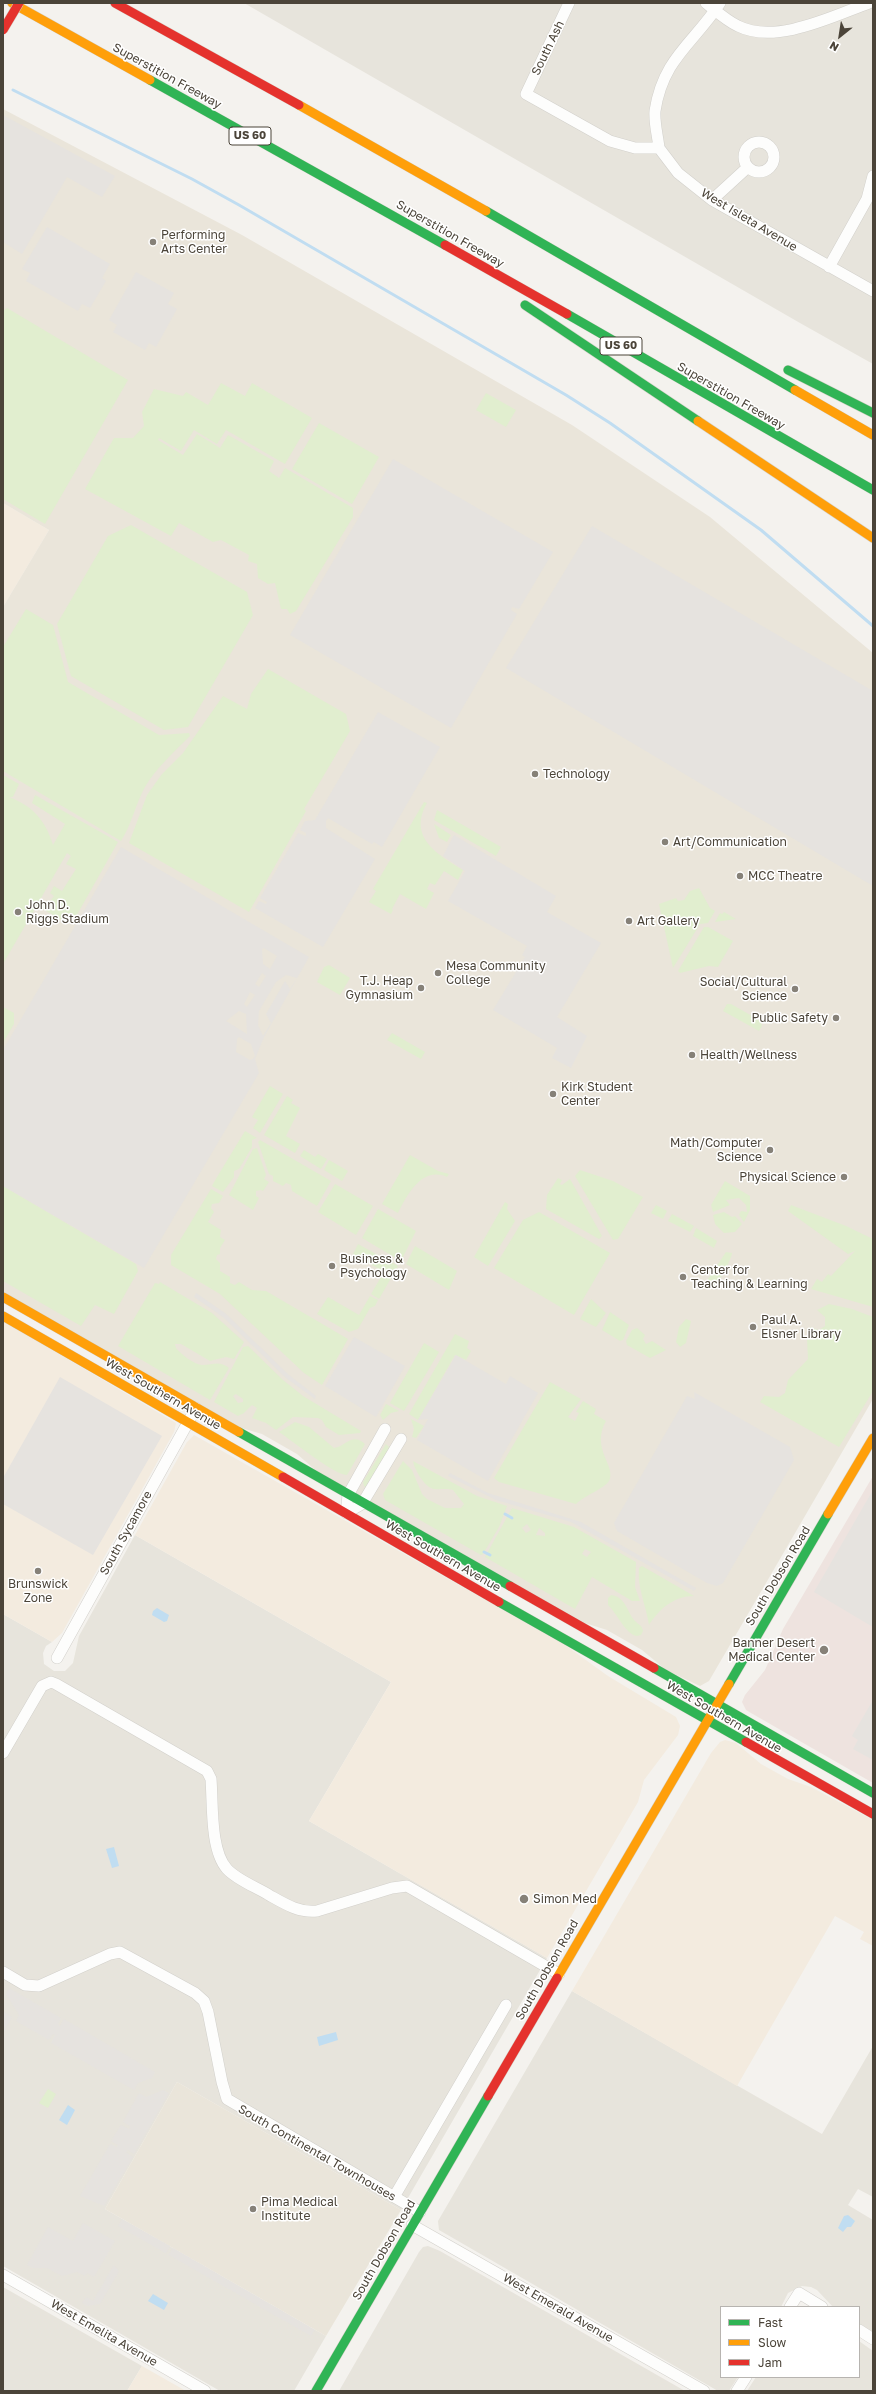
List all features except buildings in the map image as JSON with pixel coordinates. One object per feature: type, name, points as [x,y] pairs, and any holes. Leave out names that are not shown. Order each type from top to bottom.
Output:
[{"type":"main road","name":"Superstition Freeway","points":[[12,3],[130,70],[369,201],[873,490]]},
{"type":"main road","points":[[3,30],[18,3]]},
{"type":"main road","points":[[115,3],[390,156],[688,317]]},
{"type":"main road","points":[[3,8],[130,70]]},
{"type":"main road","points":[[144,9],[166,32]]},
{"type":"main road","points":[[390,156],[873,435]]},
{"type":"main road","points":[[369,201],[488,281]]},
{"type":"main road","points":[[515,298],[873,538]]},
{"type":"main road","points":[[779,366],[873,413]]},
{"type":"main road","name":"West Southern Avenue","points":[[3,1297],[362,1504],[873,1793]]},
{"type":"main road","name":"West Southern Avenue","points":[[3,1316],[707,1721],[873,1814]]},
{"type":"main road","name":"South Dobson Road","points":[[316,2391],[873,1438]]},
{"type":"main road","points":[[465,1582],[470,1579],[479,1580],[515,1599],[547,1608]]},
{"type":"street","name":"South Ash","points":[[569,3],[526,94],[610,141],[635,148],[659,148]]},
{"type":"street","points":[[706,3],[718,7],[739,27],[770,32],[798,29],[869,3]]},
{"type":"street","points":[[659,148],[655,113],[663,84],[674,59],[718,7]]},
{"type":"street","name":"West Isleta Avenue","points":[[659,148],[678,173],[712,200],[873,291]]},
{"type":"street","points":[[712,200],[748,167]]},
{"type":"street","points":[[829,267],[867,199],[873,176]]},
{"type":"street","name":"South Sycamore","points":[[57,1658],[196,1408]]},
{"type":"street","points":[[346,1513],[348,1495],[385,1429]]},
{"type":"street","points":[[346,1513],[362,1504],[401,1439]]},
{"type":"street","points":[[3,1753],[42,1686],[51,1682],[207,1771],[211,1779],[216,1844],[220,1860],[228,1870],[283,1903],[306,1912],[318,1911],[392,1888],[407,1886],[559,1974]]},
{"type":"street","name":"South Continental Townhouses","points":[[3,1972],[25,1985],[39,1986],[110,1954],[120,1952],[195,1993],[204,2001],[208,2012],[222,2082],[228,2099],[420,2212]]},
{"type":"street","points":[[394,2197],[506,2004]]},
{"type":"street","name":"West Emerald Avenue","points":[[412,2225],[704,2391]]},
{"type":"street","name":"West Emelita Avenue","points":[[3,2275],[205,2391]]},
{"type":"street","points":[[791,2306],[799,2292],[820,2306]]},
{"type":"street","points":[[860,2331],[873,2339]]},
{"type":"street","points":[[737,2391],[745,2378]]},
{"type":"shaded area","points":[[244,3],[873,3],[873,364],[800,323]]},
{"type":"shaded area","name":"Mesa Community College","points":[[3,109],[242,235],[572,425],[710,517],[873,653],[873,1399],[709,1681],[700,1686],[666,1670],[642,1650],[607,1630],[585,1623],[320,1474],[297,1454],[262,1434],[238,1427],[3,1292],[3,607],[49,530],[3,503]]},
{"type":"shaded area","points":[[3,115],[115,176],[102,197],[67,177],[22,254],[3,242]]},
{"type":"shaded area","points":[[47,227],[110,264],[102,278],[106,281],[90,308],[82,304],[78,311],[26,281],[30,273],[22,269]]},
{"type":"shaded area","points":[[136,272],[174,293],[168,304],[177,309],[156,347],[149,343],[145,350],[113,332],[117,325],[109,320]]},
{"type":"shaded area","points":[[393,459],[553,552],[519,609],[512,607],[511,610],[517,614],[451,728],[290,635]]},
{"type":"shaded area","points":[[3,503],[49,530],[3,607]]},
{"type":"shaded area","points":[[592,526],[873,691],[873,886],[506,668]]},
{"type":"shaded area","points":[[378,712],[440,747],[382,847],[374,842],[372,844],[328,818],[326,821],[326,828],[375,859],[323,947],[255,908],[259,901],[266,904],[267,902],[260,898],[298,833],[306,836],[306,833],[300,830],[305,821],[315,820]]},
{"type":"shaded area","points":[[454,835],[556,896],[547,912],[601,943],[557,1017],[587,1036],[571,1068],[552,1058],[557,1048],[493,1010],[525,957],[522,955],[527,946],[448,901],[465,871],[443,856]]},
{"type":"shaded area","points":[[121,847],[309,957],[264,1037],[255,1059],[259,1073],[144,1268],[3,1186],[3,1050]],"holes":[[[264,948],[277,956],[270,969],[263,964],[262,949]],[[262,973],[266,976],[259,987],[255,984]],[[286,975],[297,978],[290,989],[285,981],[266,1014],[271,1023],[263,1036],[258,1025],[259,1011],[276,982]],[[250,992],[255,995],[247,1007],[244,1004]],[[239,1011],[246,1014],[247,1034],[226,1021]],[[239,1037],[251,1044],[255,1056],[250,1060],[236,1052],[237,1039]]]},
{"type":"shaded area","points":[[196,1293],[225,1313],[289,1375],[316,1396],[315,1399],[286,1378],[223,1317],[194,1297]]},
{"type":"shaded area","points":[[3,1321],[176,1423],[174,1432],[62,1633],[52,1642],[3,1614]]},
{"type":"shaded area","points":[[354,1337],[405,1366],[376,1417],[325,1386]]},
{"type":"shaded area","points":[[456,1355],[506,1384],[510,1376],[538,1393],[488,1481],[417,1440],[428,1419],[418,1420]]},
{"type":"shaded area","points":[[60,1377],[162,1436],[93,1555],[3,1504],[3,1478]]},
{"type":"shaded area","points":[[694,1392],[790,1447],[794,1460],[723,1583],[717,1586],[707,1583],[617,1531],[614,1523],[687,1396],[695,1399]]},
{"type":"shaded area","points":[[194,1435],[565,1645],[608,1676],[676,1717],[680,1726],[678,1735],[644,1780],[638,1802],[547,1958],[309,1821],[391,1682],[135,1535],[187,1442]]},
{"type":"shaded area","points":[[450,1473],[488,1493],[581,1522],[696,1588],[694,1591],[571,1522],[496,1500],[448,1476]]},
{"type":"shaded area","name":"Banner Desert Medical Center","points":[[873,1476],[873,1783],[746,1710],[742,1702],[745,1695],[765,1670],[783,1629]]},
{"type":"shaded area","points":[[873,1490],[873,1627],[814,1592]]},
{"type":"shaded area","points":[[135,1535],[391,1682],[309,1821],[547,1958],[401,2210],[177,2082],[105,2209],[326,2336],[294,2391],[220,2391],[3,2266],[3,1614],[52,1642],[46,1646],[43,1653],[44,1664],[54,1671],[65,1671],[73,1663],[79,1636]]},
{"type":"shaded area","points":[[873,1700],[873,1760],[853,1749],[858,1740],[852,1736]]},
{"type":"shaded area","points":[[725,1740],[736,1743],[761,1764],[788,1779],[811,1787],[873,1820],[873,1946],[860,1939],[864,1932],[835,1916],[737,2086],[572,1991],[711,1753],[720,1742]]},
{"type":"shaded area","points":[[9,1988],[61,2018],[58,2024],[60,2026],[64,2019],[155,2072],[152,2078],[138,2083],[134,2090],[51,2043],[55,2035],[53,2034],[49,2040],[16,2021],[19,2015],[6,1994]]},
{"type":"shaded area","points":[[572,1991],[822,2134],[873,2046],[873,2197],[858,2189],[848,2205],[873,2220],[873,2333],[860,2325],[860,2306],[832,2306],[817,2290],[811,2287],[802,2286],[788,2293],[782,2306],[720,2306],[720,2378],[737,2378],[729,2391],[718,2391],[439,2230],[438,2221]]},
{"type":"shaded area","points":[[3,2011],[12,2017],[3,2033]]},
{"type":"shaded area","name":"Pima Medical Institute","points":[[177,2082],[401,2210],[326,2336],[105,2209]]},
{"type":"shaded area","points":[[163,2090],[169,2093],[134,2154],[128,2150],[126,2152],[133,2157],[104,2206],[80,2196],[110,2144],[117,2147],[118,2145],[111,2141],[121,2125],[129,2129],[130,2126],[123,2122],[139,2093],[146,2097]]},
{"type":"shaded area","points":[[122,2219],[170,2246],[166,2253],[167,2254],[118,2226]]},
{"type":"shaded area","points":[[83,2223],[115,2241],[94,2277],[87,2273],[85,2276],[77,2272],[62,2276],[47,2268],[33,2268],[27,2265],[48,2227],[73,2241]]},
{"type":"shaded area","points":[[428,2246],[440,2251],[685,2391],[339,2391],[419,2252],[423,2247]]},
{"type":"shaded area","points":[[173,2248],[315,2330],[311,2336],[168,2255]]},
{"type":"shaded area","points":[[114,2265],[119,2271],[100,2304],[88,2306],[82,2303],[86,2297],[93,2301]]},
{"type":"shaded area","points":[[3,2287],[142,2366],[127,2391],[3,2391]]},
{"type":"shaded area","points":[[860,2342],[873,2351],[873,2391],[747,2391],[755,2378],[860,2378]]},
{"type":"shaded area","points":[[142,2366],[186,2391],[127,2391]]},
{"type":"green space","points":[[7,308],[128,380],[45,524],[3,499],[3,311]]},
{"type":"green space","points":[[221,383],[245,396],[252,383],[312,418],[285,464],[226,430],[217,444],[194,430],[181,451],[159,438],[158,440],[183,455],[197,434],[220,448],[228,435],[274,461],[269,471],[279,478],[285,468],[353,508],[353,517],[296,611],[290,614],[287,609],[281,609],[275,583],[268,584],[258,578],[257,564],[248,561],[249,555],[221,540],[213,542],[179,523],[171,536],[85,489],[114,438],[133,438],[144,426],[142,412],[154,389],[183,396],[186,392],[208,405]]},
{"type":"green space","points":[[486,393],[516,410],[506,427],[476,410]]},
{"type":"green space","points":[[319,423],[379,457],[352,504],[292,469]]},
{"type":"green space","points":[[131,525],[247,592],[253,615],[188,727],[164,730],[71,676],[57,624],[108,536]]},
{"type":"green space","points":[[26,609],[53,625],[68,682],[159,735],[189,733],[190,736],[149,780],[121,841],[3,771],[3,647]]},
{"type":"green space","points":[[268,669],[346,714],[350,731],[304,809],[306,811],[249,912],[129,843],[147,795],[162,774],[183,753],[223,696],[247,709],[251,694]]},
{"type":"green space","name":"John D. Riggs Stadium","points":[[3,775],[19,784],[13,797],[9,797],[25,805],[37,815],[47,829],[53,845],[65,824],[32,803],[35,795],[118,842],[74,920],[70,918],[67,923],[41,908],[45,901],[49,903],[54,896],[50,893],[54,886],[62,891],[76,869],[66,864],[71,856],[67,853],[3,964]]},
{"type":"green space","points":[[424,802],[427,803],[422,815],[421,826],[423,836],[428,844],[444,858],[463,870],[458,880],[444,871],[435,885],[430,883],[427,889],[434,893],[426,909],[400,894],[391,914],[369,902],[376,891],[373,889]]},
{"type":"green space","points":[[437,810],[501,847],[496,856],[434,820]]},
{"type":"green space","points":[[434,824],[451,835],[447,842],[439,838]]},
{"type":"green space","points":[[699,888],[710,908],[715,911],[708,923],[700,924],[673,968],[659,904],[676,898],[678,901],[684,900],[690,891]]},
{"type":"green space","points":[[724,912],[736,919],[715,922],[720,913],[722,914]]},
{"type":"green space","points":[[704,927],[708,927],[733,941],[718,967],[709,966],[680,973],[678,971]]},
{"type":"green space","points":[[329,965],[350,978],[340,995],[317,982],[324,967]]},
{"type":"green space","points":[[727,1004],[731,1004],[761,1021],[762,1026],[759,1031],[723,1011]]},
{"type":"green space","points":[[3,1007],[14,1013],[14,1024],[3,1043]]},
{"type":"green space","points":[[392,1033],[425,1052],[421,1059],[387,1040]]},
{"type":"green space","points":[[270,1086],[283,1094],[260,1133],[253,1128],[258,1120],[252,1117]]},
{"type":"green space","points":[[287,1096],[293,1100],[291,1103],[300,1108],[286,1136],[300,1144],[295,1153],[264,1135]]},
{"type":"green space","points":[[245,1131],[257,1138],[252,1140],[252,1147],[239,1169],[234,1171],[234,1177],[223,1192],[212,1186]]},
{"type":"green space","points":[[260,1140],[331,1181],[317,1206],[292,1191],[291,1185],[286,1183],[283,1186],[273,1181],[273,1176],[269,1174],[258,1142]]},
{"type":"green space","points":[[257,1148],[266,1175],[264,1179],[269,1182],[263,1191],[256,1191],[256,1196],[259,1198],[253,1210],[229,1195],[253,1149]]},
{"type":"green space","points":[[304,1150],[315,1157],[318,1154],[327,1159],[321,1169],[300,1156]]},
{"type":"green space","points":[[410,1155],[438,1171],[449,1174],[447,1177],[430,1175],[416,1184],[398,1213],[382,1204]]},
{"type":"green space","points":[[329,1160],[348,1171],[342,1181],[324,1170]]},
{"type":"green space","points":[[580,1170],[613,1181],[643,1197],[618,1239],[613,1240],[575,1176]]},
{"type":"green space","points":[[558,1178],[562,1180],[560,1184],[562,1185],[570,1179],[602,1236],[599,1239],[546,1209],[547,1195]]},
{"type":"green space","points":[[725,1181],[750,1196],[750,1210],[744,1222],[739,1215],[741,1211],[747,1212],[746,1205],[739,1198],[726,1200],[730,1205],[713,1212],[711,1205]]},
{"type":"green space","points":[[335,1184],[373,1206],[356,1235],[318,1212]]},
{"type":"green space","points":[[3,1186],[136,1264],[138,1271],[114,1314],[95,1305],[81,1326],[3,1281]]},
{"type":"green space","points":[[211,1189],[223,1196],[219,1203],[212,1204],[211,1208],[214,1212],[208,1222],[221,1230],[220,1237],[225,1240],[220,1248],[220,1254],[217,1255],[216,1259],[220,1263],[220,1271],[230,1277],[230,1283],[235,1285],[239,1282],[252,1290],[266,1291],[348,1339],[322,1385],[304,1373],[220,1294],[171,1265],[171,1255]]},
{"type":"green space","points":[[505,1202],[508,1204],[507,1209],[515,1221],[488,1266],[474,1257]]},
{"type":"green space","points":[[656,1205],[667,1211],[663,1219],[651,1213]]},
{"type":"green space","points":[[791,1205],[846,1226],[873,1239],[873,1307],[811,1289],[817,1279],[822,1282],[828,1274],[831,1276],[855,1251],[848,1254],[788,1211]]},
{"type":"green space","points":[[378,1209],[416,1231],[401,1261],[362,1238]]},
{"type":"green space","points":[[539,1212],[610,1253],[574,1315],[494,1268],[523,1220]]},
{"type":"green space","points":[[724,1212],[732,1217],[735,1216],[742,1224],[735,1232],[724,1233],[715,1224],[713,1215]]},
{"type":"green space","points":[[672,1214],[694,1226],[690,1232],[668,1221]]},
{"type":"green space","points":[[696,1228],[717,1241],[714,1248],[693,1236]]},
{"type":"green space","points":[[358,1244],[398,1266],[379,1299],[371,1294],[384,1272],[353,1254]]},
{"type":"green space","points":[[415,1246],[457,1271],[449,1290],[406,1264]]},
{"type":"green space","points":[[726,1252],[732,1253],[728,1265],[716,1285],[714,1287],[709,1286],[708,1279]]},
{"type":"green space","points":[[160,1282],[212,1313],[244,1342],[234,1359],[226,1357],[210,1361],[181,1344],[175,1344],[176,1348],[181,1353],[195,1363],[202,1365],[222,1364],[229,1368],[210,1400],[118,1346],[155,1283],[159,1284]]},
{"type":"green space","points":[[370,1296],[378,1300],[375,1306],[370,1308],[358,1329],[349,1332],[317,1314],[328,1297],[359,1315]]},
{"type":"green space","points":[[591,1299],[606,1313],[596,1327],[580,1319]]},
{"type":"green space","points":[[829,1304],[852,1309],[873,1317],[873,1391],[839,1447],[760,1402],[764,1396],[779,1397],[785,1393],[788,1380],[808,1359],[807,1339],[810,1327],[819,1330],[825,1326],[825,1317],[817,1310]]},
{"type":"green space","points":[[610,1312],[629,1325],[623,1340],[620,1341],[602,1330]]},
{"type":"green space","points":[[686,1319],[691,1321],[686,1343],[680,1347],[676,1342],[679,1327]]},
{"type":"green space","points":[[637,1328],[645,1335],[643,1339],[646,1344],[652,1341],[666,1350],[650,1358],[627,1345],[626,1341],[632,1330]]},
{"type":"green space","points":[[455,1334],[469,1341],[467,1348],[471,1351],[466,1360],[455,1355],[418,1420],[409,1414]]},
{"type":"green space","points":[[424,1343],[439,1352],[404,1411],[390,1403]]},
{"type":"green space","points":[[248,1346],[283,1380],[303,1396],[361,1431],[360,1433],[339,1435],[326,1427],[322,1420],[318,1418],[293,1417],[276,1430],[266,1423],[252,1418],[257,1408],[252,1405],[244,1413],[238,1416],[214,1402],[243,1347]],"holes":[[[236,1394],[243,1399],[243,1402],[238,1403],[233,1396]]]},
{"type":"green space","points":[[550,1382],[581,1399],[568,1417],[575,1421],[579,1413],[576,1412],[583,1401],[596,1409],[594,1414],[606,1421],[602,1431],[601,1440],[602,1448],[610,1469],[611,1475],[609,1481],[607,1484],[576,1504],[499,1482],[494,1478]]},
{"type":"green space","points":[[386,1404],[399,1411],[391,1413],[383,1420],[380,1415]]},
{"type":"green space","points":[[411,1419],[424,1426],[416,1438],[412,1437],[414,1429]]},
{"type":"green space","points":[[295,1422],[309,1427],[334,1448],[356,1439],[365,1444],[347,1475],[333,1470],[279,1432]]},
{"type":"green space","points":[[386,1444],[390,1448],[366,1487],[364,1486],[363,1482]]},
{"type":"green space","points":[[403,1461],[412,1470],[422,1494],[427,1499],[445,1508],[461,1508],[464,1504],[453,1490],[434,1489],[427,1485],[418,1473],[413,1461],[477,1496],[507,1506],[499,1527],[483,1554],[481,1555],[385,1500],[383,1494]]},
{"type":"green space","points":[[512,1508],[574,1527],[636,1562],[635,1587],[640,1601],[632,1601],[592,1577],[575,1609],[485,1557]],"holes":[[[527,1524],[531,1530],[526,1533],[522,1528]],[[539,1528],[545,1533],[545,1536],[536,1535]],[[585,1549],[591,1552],[587,1557],[582,1554]]]},
{"type":"green space","points":[[642,1566],[694,1596],[680,1598],[668,1604],[657,1614],[649,1625],[639,1583],[639,1568]]},
{"type":"green space","points":[[611,1595],[616,1596],[626,1605],[632,1617],[642,1627],[643,1631],[641,1635],[637,1636],[629,1631],[608,1605],[608,1598]]},
{"type":"green space","points":[[48,2089],[56,2094],[48,2108],[39,2103]]},
{"type":"water","points":[[157,1608],[169,1615],[167,1621],[164,1622],[152,1615],[153,1611]]},
{"type":"water","points":[[114,1847],[119,1866],[112,1868],[106,1849]]},
{"type":"water","points":[[336,2032],[338,2040],[319,2046],[317,2037]]},
{"type":"water","points":[[68,2105],[75,2110],[67,2125],[59,2120]]},
{"type":"water","points":[[848,2215],[855,2221],[851,2227],[847,2227],[843,2232],[838,2228],[844,2216]]},
{"type":"water","points":[[153,2294],[168,2303],[164,2310],[148,2301]]},
{"type":"waterway","points":[[13,90],[192,179],[566,395],[610,423],[761,530],[873,626]]},
{"type":"waterway","points":[[505,1514],[512,1518]]},
{"type":"waterway","points":[[484,1552],[490,1555]]},
{"type":"traffic: fast","points":[[150,80],[445,245]]},
{"type":"traffic: fast","points":[[486,211],[795,390]]},
{"type":"traffic: fast","points":[[525,305],[698,421]]},
{"type":"traffic: fast","points":[[567,314],[873,490]]},
{"type":"traffic: fast","points":[[788,370],[873,413]]},
{"type":"traffic: fast","points":[[239,1432],[510,1586]]},
{"type":"traffic: fast","points":[[729,1684],[828,1514]]},
{"type":"traffic: fast","points":[[499,1602],[746,1742]]},
{"type":"traffic: fast","points":[[654,1668],[873,1793]]},
{"type":"traffic: fast","points":[[316,2391],[488,2096]]},
{"type":"traffic: slow","points":[[12,3],[150,80]]},
{"type":"traffic: slow","points":[[299,105],[486,211]]},
{"type":"traffic: slow","points":[[795,390],[873,435]]},
{"type":"traffic: slow","points":[[698,421],[873,538]]},
{"type":"traffic: slow","points":[[3,1297],[239,1432]]},
{"type":"traffic: slow","points":[[3,1316],[283,1477]]},
{"type":"traffic: slow","points":[[828,1514],[873,1438]]},
{"type":"traffic: slow","points":[[557,1978],[729,1684]]},
{"type":"traffic: jam","points":[[3,30],[19,3]]},
{"type":"traffic: jam","points":[[115,3],[299,105]]},
{"type":"traffic: jam","points":[[445,245],[567,314]]},
{"type":"traffic: jam","points":[[283,1477],[499,1602]]},
{"type":"traffic: jam","points":[[510,1586],[654,1668]]},
{"type":"traffic: jam","points":[[746,1742],[873,1814]]},
{"type":"traffic: jam","points":[[488,2096],[557,1978]]},
{"type":"place","name":"Performing Arts Center","points":[[153,242]]},
{"type":"place","name":"Technology","points":[[535,774]]},
{"type":"place","name":"Art/Communication","points":[[665,842]]},
{"type":"place","name":"MCC Theatre","points":[[740,876]]},
{"type":"place","name":"John D. Riggs Stadium","points":[[18,912]]},
{"type":"place","name":"Art Gallery","points":[[629,921]]},
{"type":"place","name":"Mesa Community College","points":[[438,973]]},
{"type":"place","name":"T.J. Heap Gymnasium","points":[[421,988]]},
{"type":"place","name":"Social/Cultural Science","points":[[795,989]]},
{"type":"place","name":"Public Safety","points":[[836,1018]]},
{"type":"place","name":"Health/Wellness","points":[[692,1055]]},
{"type":"place","name":"Kirk Student Center","points":[[553,1094]]},
{"type":"place","name":"Math/Computer Science","points":[[770,1150]]},
{"type":"place","name":"Physical Science","points":[[844,1177]]},
{"type":"place","name":"Business & Psychology","points":[[332,1266]]},
{"type":"place","name":"Center for Teaching & Learning","points":[[683,1277]]},
{"type":"place","name":"Paul A. Elsner Library","points":[[753,1327]]},
{"type":"place","name":"Brunswick Zone","points":[[38,1571]]},
{"type":"place","name":"Banner Desert Medical Center","points":[[824,1650]]},
{"type":"place","name":"Simon Med","points":[[524,1899]]},
{"type":"place","name":"Pima Medical Institute","points":[[253,2209]]}]
